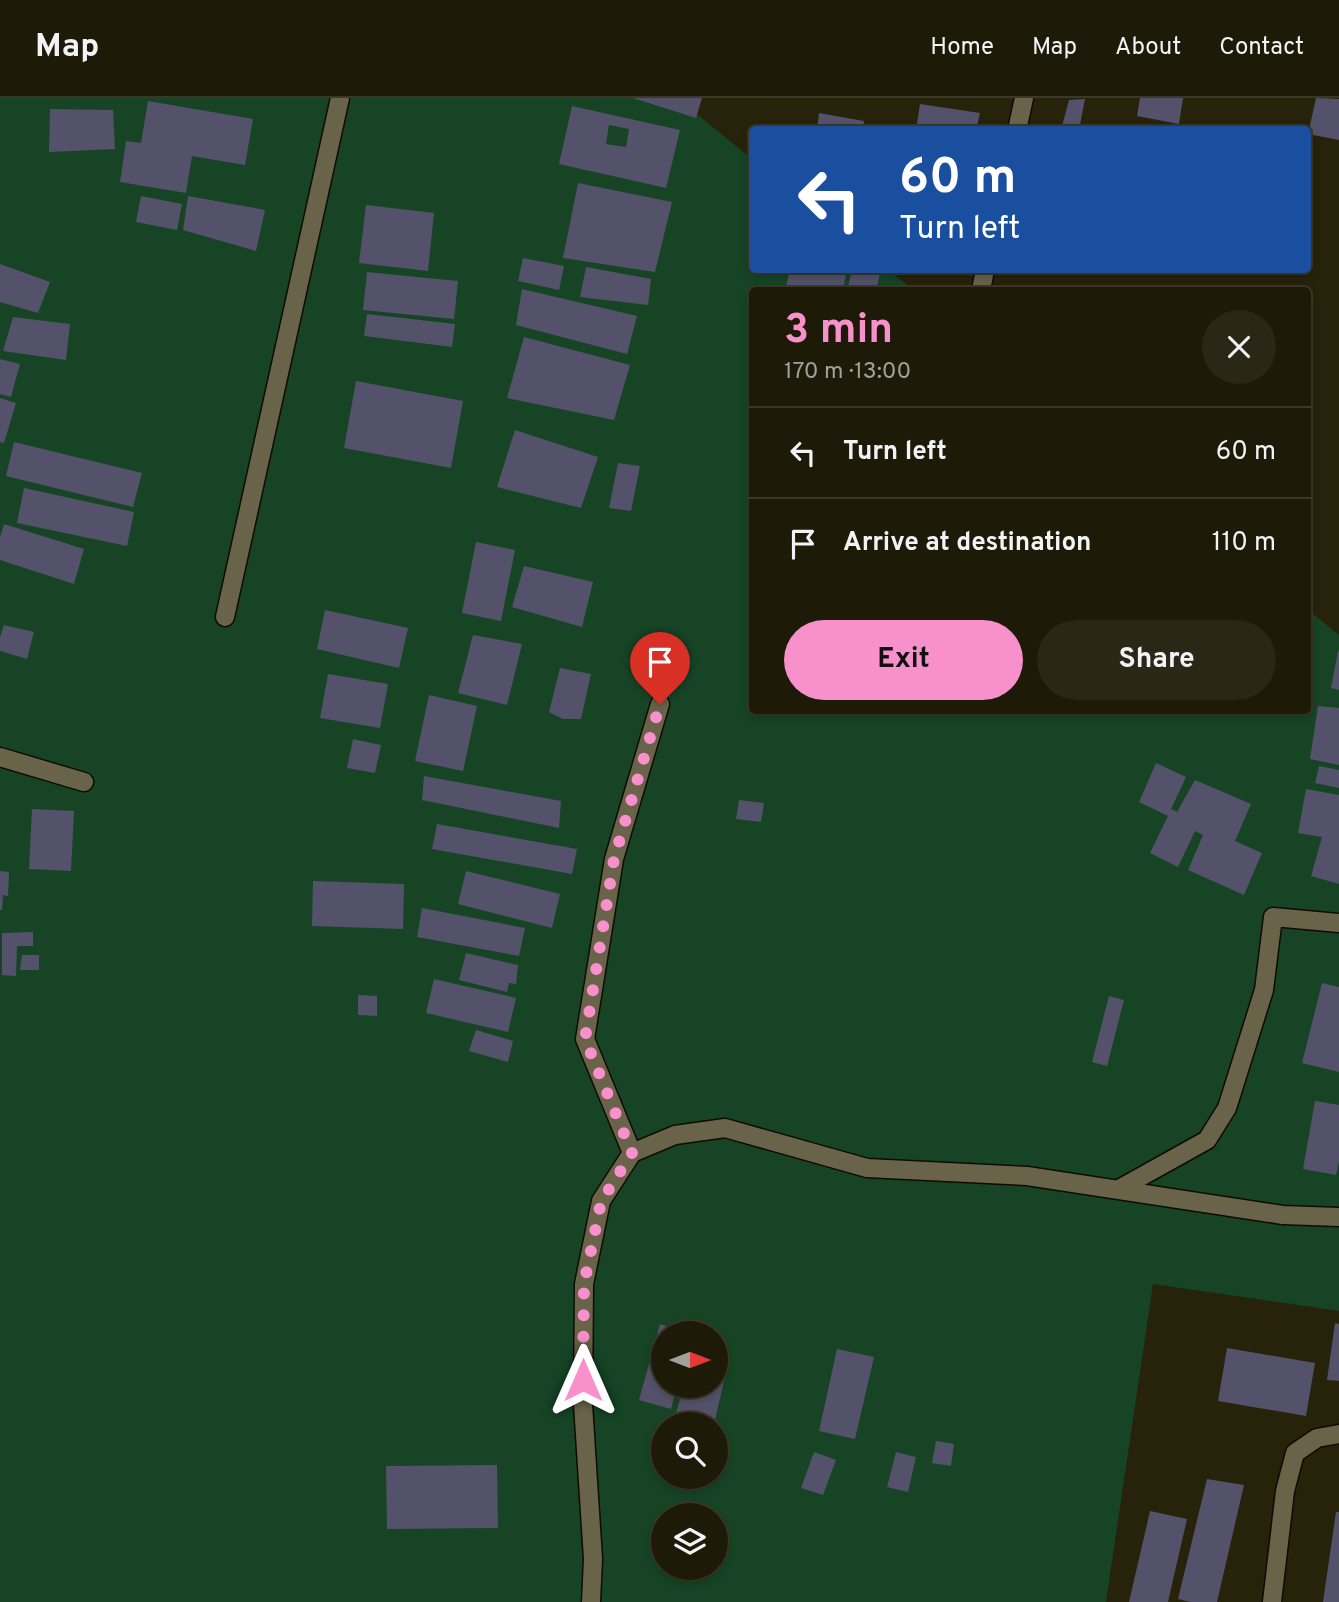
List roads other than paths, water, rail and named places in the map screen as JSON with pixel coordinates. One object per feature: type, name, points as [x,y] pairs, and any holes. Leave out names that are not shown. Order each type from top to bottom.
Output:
[{"type":"street","points":[[225,617],[340,98]]},
{"type":"street","points":[[1018,126],[1024,98]]},
{"type":"street","points":[[632,1153],[585,1039],[614,859],[660,704]]},
{"type":"street","points":[[0,757],[84,782]]},
{"type":"street","points":[[1119,1189],[1207,1140],[1227,1108],[1264,990],[1273,917],[1339,923]]},
{"type":"street","points":[[591,1602],[593,1559],[583,1404],[584,1284],[601,1202],[632,1153],[675,1135],[725,1128],[867,1168],[1027,1176],[1283,1215],[1339,1217]]},
{"type":"street","points":[[1272,1602],[1284,1491],[1294,1452],[1317,1438],[1339,1434]]}]
